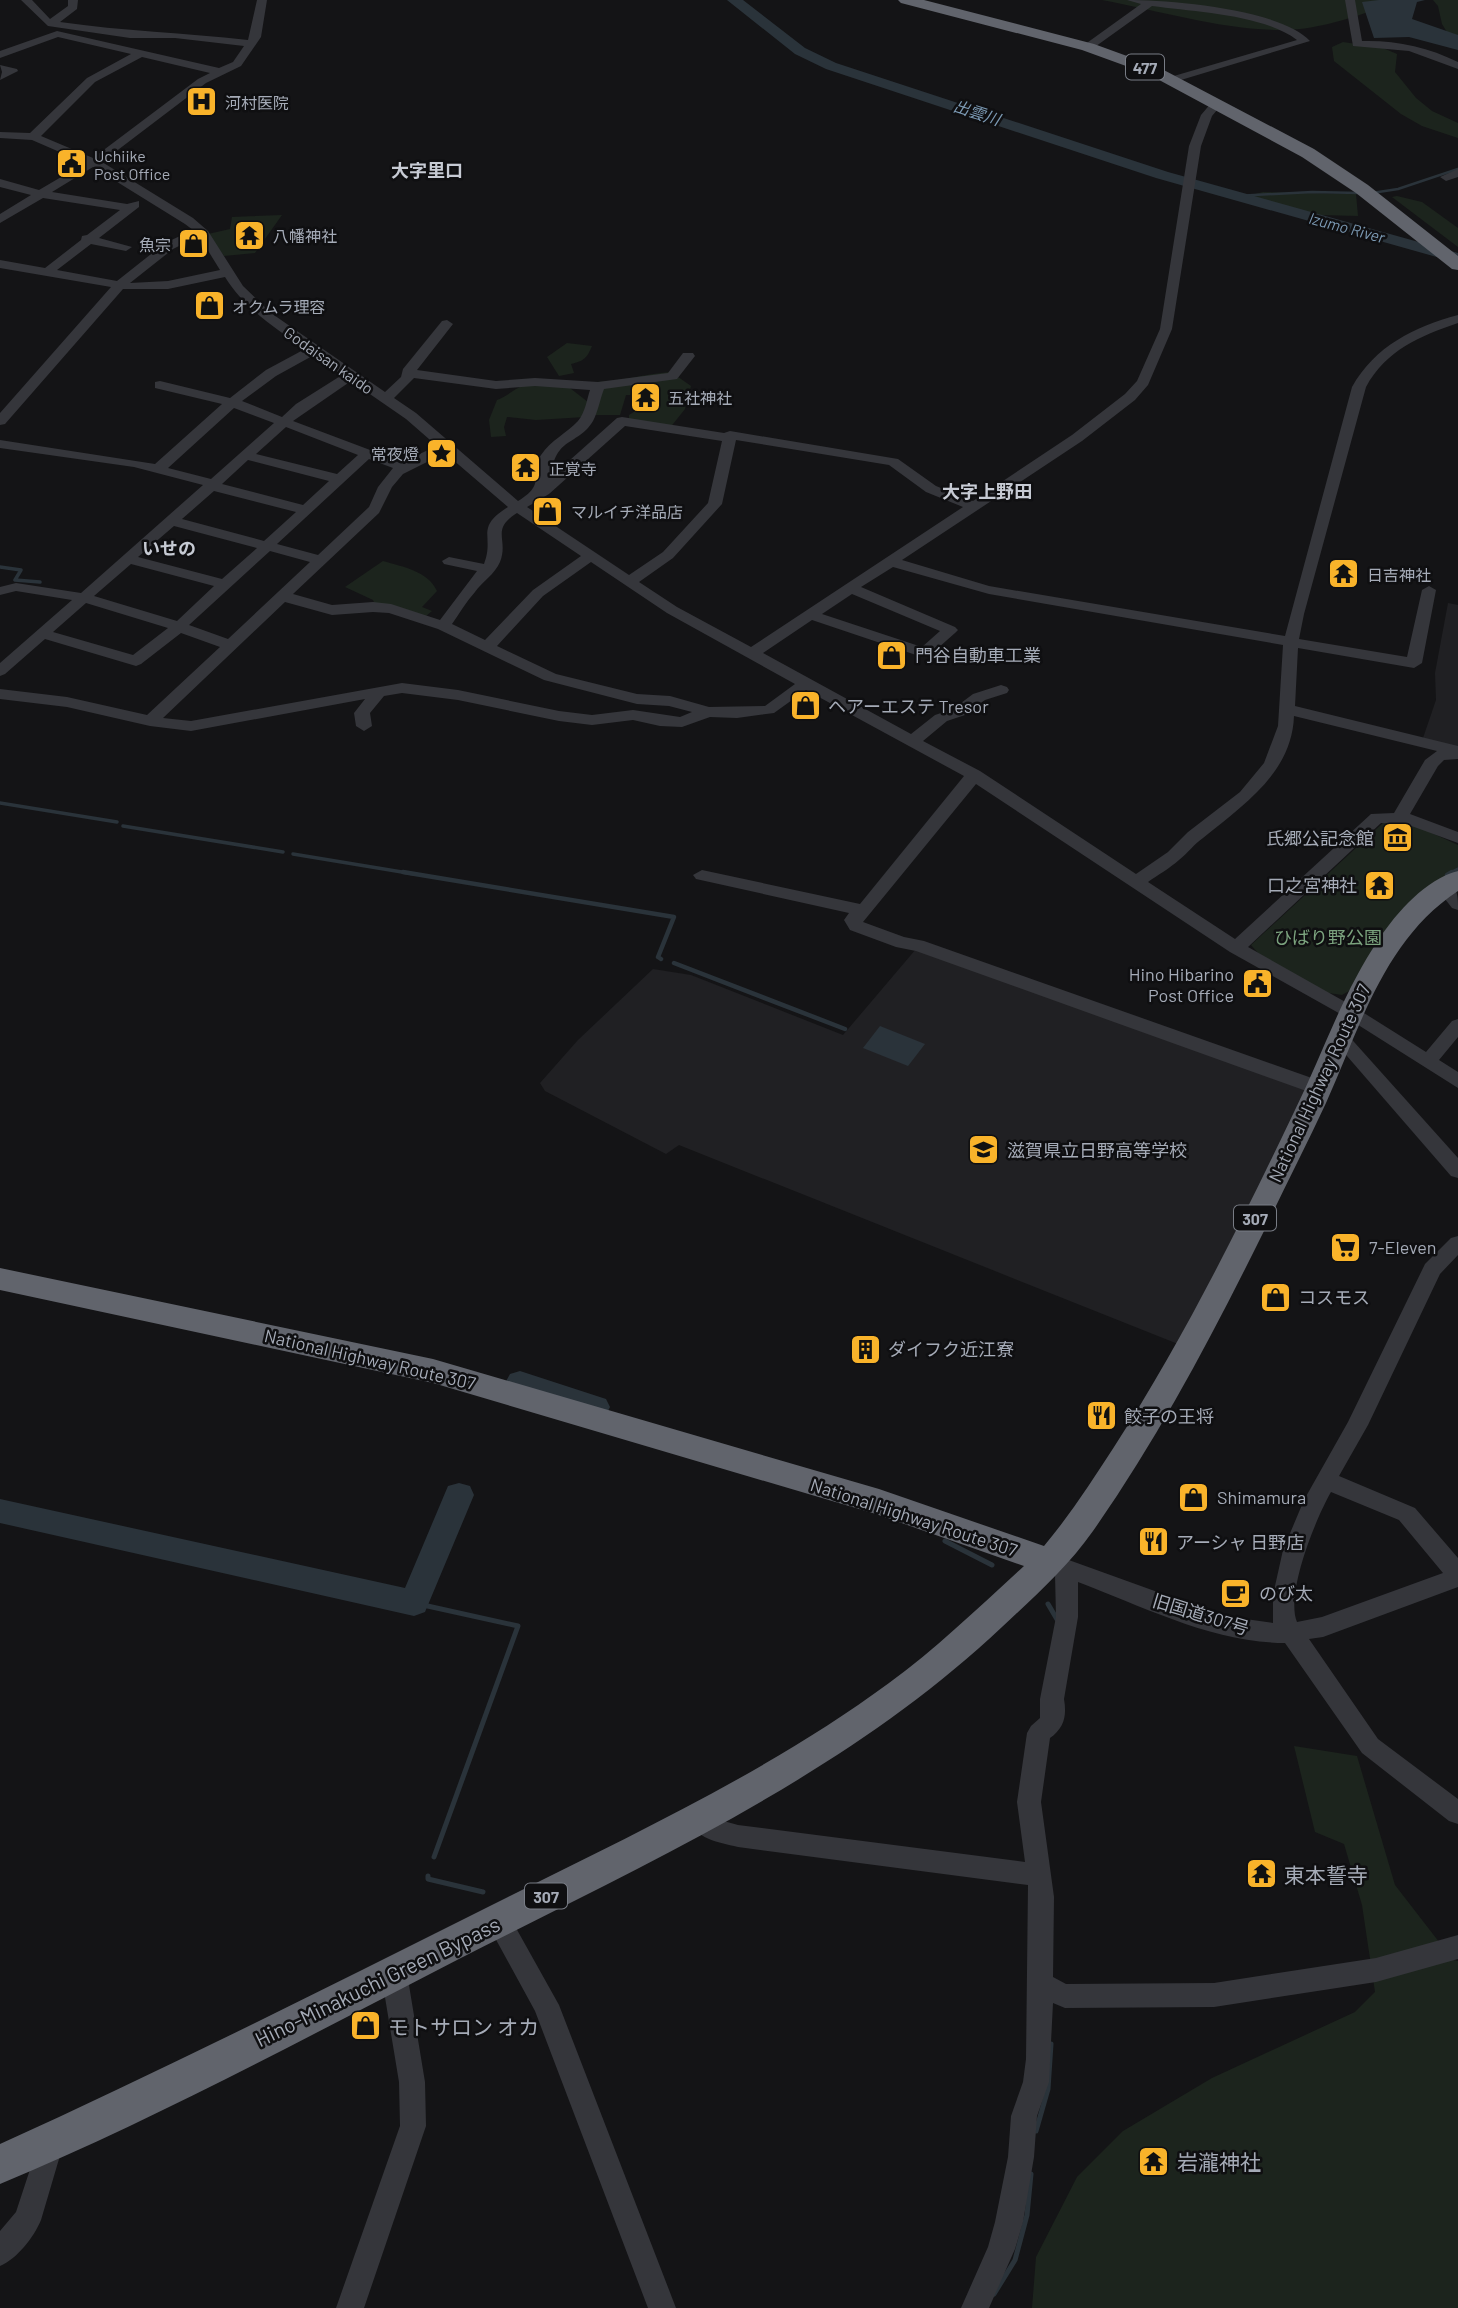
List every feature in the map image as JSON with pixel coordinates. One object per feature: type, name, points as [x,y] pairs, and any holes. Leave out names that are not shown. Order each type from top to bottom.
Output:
[{"type":"highway","name":"477","points":[[906,0],[1088,47],[1134,62],[1308,153],[1366,193],[1458,265]]},
{"type":"highway","name":"National Highway Route 307","points":[[0,1279],[433,1371],[879,1502],[1058,1565],[1089,1511],[1174,1379],[1319,1088],[1345,1024],[1382,952],[1403,923],[1453,890]]},
{"type":"highway","name":"Hino-Minakuchi Green Bypass","points":[[0,2164],[51,2142],[394,1973],[699,1818],[839,1735],[898,1695],[1058,1565]]},
{"type":"street","points":[[26,0],[41,18],[52,23],[130,35],[251,44]]},
{"type":"street","points":[[52,23],[73,7],[73,0]]},
{"type":"street","points":[[0,219],[93,162],[158,117],[202,81],[237,64],[256,37],[262,0]]},
{"type":"street","points":[[1132,0],[1238,15],[1278,25],[1304,41],[1171,80]]},
{"type":"street","points":[[1350,0],[1357,44],[1404,48],[1447,60],[1458,66]]},
{"type":"street","points":[[1088,47],[1152,1]]},
{"type":"street","points":[[52,23],[57,34]]},
{"type":"street","points":[[0,56],[57,34],[221,72]]},
{"type":"street","points":[[33,137],[91,80],[113,66],[140,55],[158,35]]},
{"type":"street","points":[[0,56],[26,62]]},
{"type":"street","points":[[0,68],[13,71],[0,77]]},
{"type":"street","points":[[751,654],[1077,438],[1130,397],[1143,382],[1166,329],[1200,130],[1216,104]]},
{"type":"street","name":"Godaisan kaido","points":[[0,135],[33,137],[54,143],[93,162],[201,231],[248,299],[266,316],[411,416],[446,448]]},
{"type":"street","points":[[1458,173],[1446,177],[1458,180]]},
{"type":"street","points":[[0,183],[39,194],[130,208]]},
{"type":"street","points":[[46,272],[86,239],[148,196]]},
{"type":"street","points":[[0,421],[120,286],[169,246],[201,231]]},
{"type":"street","points":[[86,239],[126,247]]},
{"type":"street","points":[[0,264],[120,286],[168,285],[228,271]]},
{"type":"street","points":[[230,295],[248,299]]},
{"type":"street","points":[[1136,882],[1174,856],[1194,836],[1254,788],[1278,753],[1286,726],[1296,614],[1364,374],[1392,346],[1425,330],[1458,319]]},
{"type":"street","points":[[386,400],[447,324]]},
{"type":"street","points":[[158,469],[258,382],[294,358],[314,350]]},
{"type":"street","points":[[409,373],[466,383],[496,385],[545,382],[598,386],[672,376],[688,356]]},
{"type":"street","points":[[0,671],[301,407],[351,375]]},
{"type":"street","points":[[160,385],[234,403],[402,467]]},
{"type":"street","points":[[537,496],[544,480],[546,458],[561,441],[586,421],[598,386]]},
{"type":"street","points":[[443,626],[488,569],[495,553],[494,526],[498,519],[537,496],[622,421],[729,438],[730,435],[893,462],[931,489],[972,506]]},
{"type":"street","points":[[629,582],[668,555],[715,504],[729,438]]},
{"type":"street","points":[[0,444],[134,463],[306,510]]},
{"type":"street","points":[[148,721],[374,510],[380,502],[384,488],[402,467],[446,448],[518,509],[672,610],[974,775],[1236,948],[1345,1024],[1428,1061],[1458,1081]]},
{"type":"street","points":[[43,634],[136,661],[226,585],[367,454]]},
{"type":"street","points":[[248,456],[338,479]]},
{"type":"street","points":[[173,521],[319,559]]},
{"type":"street","points":[[488,646],[538,593],[590,556]]},
{"type":"street","points":[[128,559],[226,585]]},
{"type":"street","points":[[449,561],[488,569]]},
{"type":"street","points":[[890,561],[989,590],[1414,663],[1429,590]]},
{"type":"street","points":[[0,591],[13,586],[34,587],[180,626],[229,645]]},
{"type":"street","points":[[811,615],[923,653],[950,630],[850,588]]},
{"type":"street","points":[[282,596],[327,609],[391,609],[443,626],[550,677],[637,699],[670,701],[708,712],[768,710],[804,684]]},
{"type":"street","points":[[0,694],[89,706],[176,726],[202,725],[252,713],[402,688],[447,693],[592,720],[633,715],[660,722],[682,722],[708,712]]},
{"type":"street","points":[[913,741],[941,718],[959,712],[979,697],[1001,690]]},
{"type":"street","points":[[364,726],[362,713],[379,692]]},
{"type":"street","points":[[1286,709],[1458,752]]},
{"type":"street","points":[[1400,818],[1432,763],[1440,755],[1454,755],[1458,752]]},
{"type":"street","points":[[974,775],[865,909],[852,920],[856,926],[902,943],[931,949],[1319,1088]]},
{"type":"street","points":[[1236,948],[1377,818],[1400,818],[1458,838]]},
{"type":"street","points":[[702,875],[861,910]]},
{"type":"street","points":[[1345,1024],[1458,1171]]},
{"type":"street","points":[[1428,1061],[1458,1025]]},
{"type":"street","points":[[1458,1243],[1432,1269],[1386,1369],[1326,1480],[1294,1550],[1283,1608],[1283,1621],[1290,1633],[1370,1746],[1458,1813]]},
{"type":"street","points":[[1326,1480],[1407,1514],[1458,1576]]},
{"type":"street","points":[[975,2308],[1002,2249],[1014,2197],[1024,2116],[1036,2082],[1039,2059],[1042,1897],[1029,1802],[1039,1733],[1045,1728],[1054,1710],[1052,1699],[1067,1617],[1058,1565]]},
{"type":"street","name":"旧国道307号","points":[[1058,1565],[1224,1626],[1246,1631],[1290,1633],[1338,1622],[1458,1576]]},
{"type":"street","points":[[699,1818],[713,1830],[738,1836],[1040,1875]]},
{"type":"street","points":[[507,1937],[546,2005],[662,2308]]},
{"type":"street","points":[[1042,1985],[1065,1996],[1214,1996],[1376,1970],[1458,1947]]},
{"type":"street","points":[[350,2308],[413,2126],[412,2082],[394,1973]]},
{"type":"street","points":[[0,2252],[27,2220],[51,2142]]},
{"type":"shaded area","points":[[1425,0],[1417,2],[1412,19],[1458,35],[1458,50],[1409,37],[1374,38],[1362,2]]},
{"type":"shaded area","points":[[1448,603],[1458,605],[1458,747],[1423,738],[1436,700],[1435,673]]},
{"type":"shaded area","name":"滋賀県立日野高等学校","points":[[916,949],[1309,1090],[1178,1344],[679,1145],[666,1154],[545,1091],[540,1083],[578,1040],[653,969],[691,975],[843,1035]]},
{"type":"shaded area","points":[[880,1026],[925,1044],[908,1066],[863,1048]]},
{"type":"green space","points":[[1102,0],[1401,0],[1327,24],[1282,30],[1237,27]]},
{"type":"green space","points":[[1433,0],[1458,0],[1458,50],[1442,24],[1438,6]]},
{"type":"green space","points":[[1343,42],[1383,48],[1397,54],[1395,72],[1416,98],[1432,111],[1458,123],[1458,138],[1422,126],[1401,114],[1334,61],[1332,47]]},
{"type":"green space","points":[[1263,192],[1356,194],[1358,216],[1320,215],[1247,196]]},
{"type":"green space","points":[[1392,197],[1422,202],[1458,228],[1458,247]]},
{"type":"green space","points":[[282,215],[255,253],[224,256],[208,234],[230,229],[232,217]]},
{"type":"green space","points":[[567,343],[592,346],[584,358],[571,364],[574,373],[559,376],[547,357]]},
{"type":"green space","points":[[671,372],[691,386],[685,409],[669,429],[629,420],[629,415],[655,399],[658,388],[644,384],[643,395],[626,395],[620,415],[593,415],[596,382]]},
{"type":"green space","points":[[525,385],[566,385],[588,402],[585,417],[536,420],[507,417],[504,427],[506,436],[491,437],[489,420],[497,400]]},
{"type":"green space","points":[[383,561],[421,574],[433,584],[437,591],[422,607],[432,611],[426,616],[376,606],[373,600],[345,587]]},
{"type":"green space","name":"ひばり野公園","points":[[1384,822],[1410,823],[1458,845],[1458,867],[1409,908],[1349,991],[1342,995],[1322,992],[1258,953],[1251,945]]},
{"type":"green space","points":[[1294,1746],[1357,1756],[1395,1885],[1453,1960],[1458,1961],[1458,2308],[1032,2308],[1036,2257],[1077,2177],[1123,2131],[1212,2078],[1355,2012],[1375,1992],[1362,1905],[1344,1844],[1315,1832]]},
{"type":"waterway","name":"出雲川","points":[[734,0],[800,51],[831,66],[1162,175],[1458,258]]},
{"type":"waterway","points":[[1372,193],[1398,189],[1458,169]]},
{"type":"waterway","points":[[1236,196],[1312,192],[1360,193]]},
{"type":"waterway","points":[[0,567],[21,570],[15,580],[40,582]]},
{"type":"waterway","points":[[0,803],[117,822]]},
{"type":"waterway","points":[[123,826],[283,852]]},
{"type":"waterway","points":[[293,854],[414,874]]},
{"type":"waterway","points":[[1449,874],[1458,869]]},
{"type":"waterway","points":[[403,872],[674,917],[658,957],[661,959]]},
{"type":"waterway","points":[[1447,875],[1452,872]]},
{"type":"waterway","points":[[674,963],[845,1029]]},
{"type":"waterway","points":[[518,1385],[520,1382],[596,1407]]},
{"type":"waterway","points":[[0,1511],[414,1603],[459,1495]]},
{"type":"waterway","points":[[945,1541],[992,1565]]},
{"type":"waterway","points":[[414,1603],[518,1626],[434,1857]]},
{"type":"waterway","points":[[1048,1604],[1058,1621]]},
{"type":"waterway","points":[[428,1876],[428,1879],[483,1892]]},
{"type":"waterway","points":[[1036,2131],[1048,2089],[1051,2044]]},
{"type":"waterway","points":[[994,2294],[1015,2260],[1027,2215],[1031,2174]]},
{"type":"place","name":"河村医院","points":[[202,102]]},
{"type":"place","name":"Uchiike Post Office","points":[[71,164]]},
{"type":"place","name":"八幡神社","points":[[250,235]]},
{"type":"place","name":"魚宗","points":[[194,244]]},
{"type":"place","name":"オクムラ理容","points":[[209,306]]},
{"type":"place","name":"五社神社","points":[[645,397]]},
{"type":"place","name":"常夜燈","points":[[442,453]]},
{"type":"place","name":"正覚寺","points":[[526,468]]},
{"type":"place","name":"マルイチ洋品店","points":[[548,511]]},
{"type":"place","name":"日吉神社","points":[[1344,574]]},
{"type":"place","name":"門谷自動車工業","points":[[892,655]]},
{"type":"place","name":"ヘアーエステ Tresor","points":[[805,706]]},
{"type":"place","name":"氏郷公記念館","points":[[1397,838]]},
{"type":"place","name":"口之宮神社","points":[[1380,885]]},
{"type":"place","name":"Hino Hibarino Post Office","points":[[1257,984]]},
{"type":"place","name":"滋賀県立日野高等学校","points":[[984,1150]]},
{"type":"place","name":"7-Eleven","points":[[1346,1247]]},
{"type":"place","name":"コスモス","points":[[1275,1297]]},
{"type":"place","name":"ダイフク近江寮","points":[[865,1349]]},
{"type":"place","name":"餃子の王将","points":[[1101,1416]]},
{"type":"place","name":"Shimamura","points":[[1194,1497]]},
{"type":"place","name":"アーシャ 日野店","points":[[1153,1542]]},
{"type":"place","name":"のび太","points":[[1236,1593]]},
{"type":"place","name":"東本誓寺","points":[[1261,1874]]},
{"type":"place","name":"モトサロン オカ","points":[[365,2026]]},
{"type":"place","name":"岩瀧神社","points":[[1154,2161]]},
{"type":"district","name":"大字里口","points":[[427,170]]},
{"type":"district","name":"大字上野田","points":[[987,491]]},
{"type":"district","name":"いせの","points":[[169,548]]},
{"type":"water label","name":"Izumo River","points":[[1347,227]]}]
